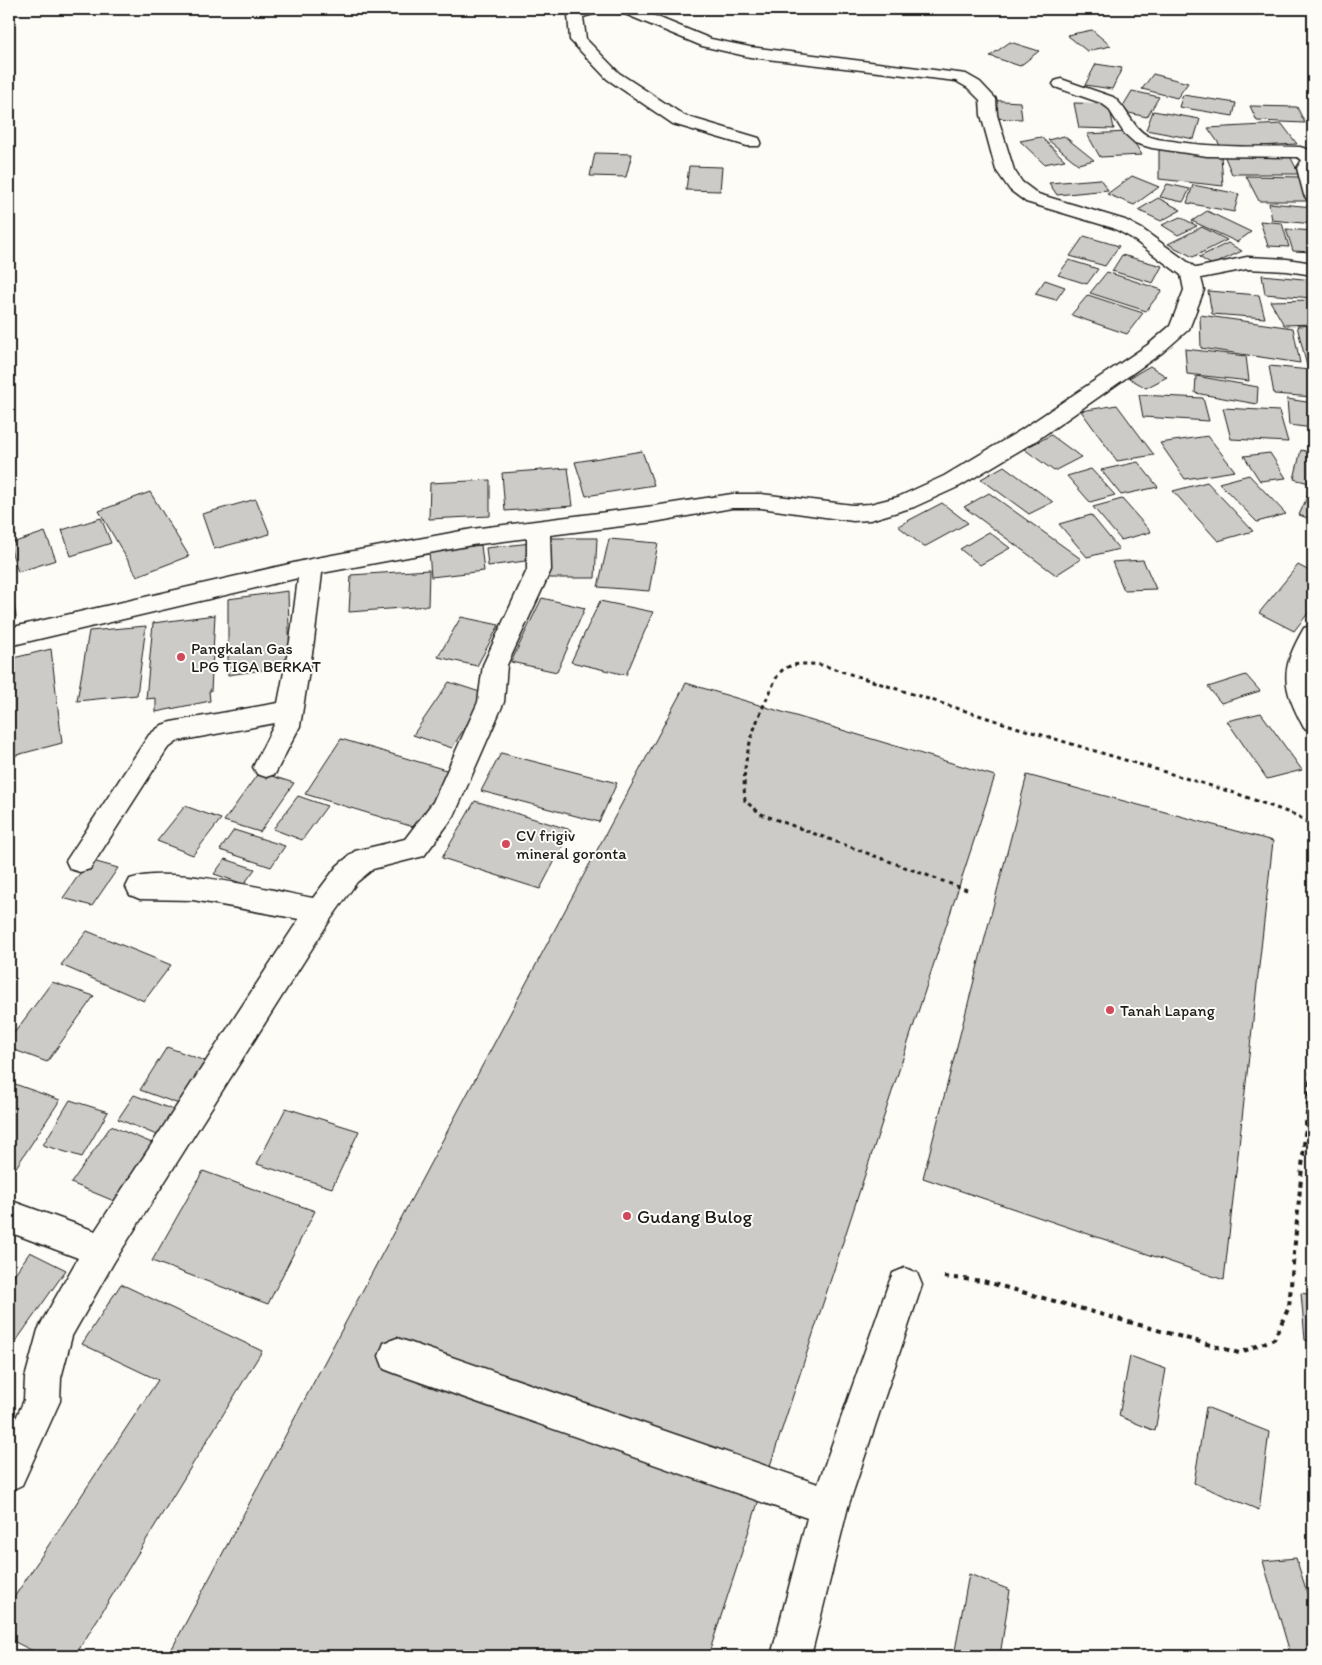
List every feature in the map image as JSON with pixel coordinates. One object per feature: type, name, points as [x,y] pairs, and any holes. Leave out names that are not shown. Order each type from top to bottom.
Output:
[{"type":"street","points":[[595,9],[575,15],[578,40],[613,76],[678,120],[753,142]]},
{"type":"street","points":[[9,637],[311,567],[416,546],[654,514],[732,501],[762,501],[853,513],[870,512],[906,502],[952,480],[1029,435],[1156,348],[1179,329],[1194,290],[1191,274],[1136,233],[1119,224],[1032,198],[1016,186],[1006,170],[989,115],[988,99],[974,85],[960,77],[750,52],[707,43],[628,10],[619,9]]},
{"type":"street","points":[[1061,84],[1107,100],[1114,105],[1130,129],[1141,139],[1158,144],[1208,151],[1300,152],[1312,157],[1306,168],[1313,195]]},
{"type":"street","points":[[1191,274],[1247,263],[1287,265],[1313,269]]},
{"type":"street","points":[[9,1472],[42,1401],[43,1378],[56,1330],[102,1250],[320,911],[347,874],[366,859],[414,848],[444,808],[491,702],[495,665],[540,570],[538,529]]},
{"type":"street","points":[[266,767],[287,726],[302,641],[311,567]]},
{"type":"street","points":[[1313,634],[1299,662],[1297,682],[1302,701],[1313,721]]},
{"type":"street","points":[[80,861],[158,742],[171,732],[290,711]]},
{"type":"street","points":[[140,887],[194,888],[320,911]]},
{"type":"street","points":[[9,1216],[102,1250]]},
{"type":"street","points":[[791,1656],[829,1507],[905,1285]]},
{"type":"street","points":[[397,1356],[829,1507]]},
{"type":"path","points":[[967,890],[761,814],[745,801],[742,785],[752,729],[779,673],[785,667],[805,664],[822,665],[1022,729],[1238,794],[1298,816],[1313,827]]},
{"type":"path","points":[[905,1285],[936,1276],[983,1281],[1239,1353],[1274,1339],[1288,1307],[1313,1050]]},
{"type":"building","points":[[1092,30],[1111,46],[1087,51],[1067,35]]},
{"type":"building","points":[[1010,42],[1039,51],[1020,66],[990,56]]},
{"type":"building","points":[[1096,64],[1122,68],[1112,89],[1085,85]]},
{"type":"building","points":[[1153,74],[1188,83],[1177,98],[1142,89]]},
{"type":"building","points":[[1132,91],[1159,97],[1147,117],[1120,111]]},
{"type":"building","points":[[1183,95],[1236,103],[1233,116],[1179,107]]},
{"type":"building","points":[[987,100],[1020,102],[1022,119],[988,118]]},
{"type":"building","points":[[1074,103],[1109,104],[1114,129],[1079,128]]},
{"type":"building","points":[[1250,106],[1297,107],[1305,123],[1257,121]]},
{"type":"building","points":[[1153,111],[1200,119],[1194,139],[1146,130]]},
{"type":"building","points":[[1282,124],[1297,144],[1222,148],[1208,128]]},
{"type":"building","points":[[1128,132],[1142,155],[1100,157],[1087,134]]},
{"type":"building","points":[[1064,136],[1094,160],[1078,164],[1048,140]]},
{"type":"building","points":[[1041,137],[1065,160],[1044,164],[1020,141]]},
{"type":"building","points":[[1159,149],[1221,155],[1223,186],[1159,179]]},
{"type":"building","points":[[595,153],[632,154],[626,177],[590,176]]},
{"type":"building","points":[[1224,155],[1290,156],[1299,174],[1232,174]]},
{"type":"building","points":[[689,166],[722,167],[720,191],[686,190]]},
{"type":"building","points":[[1132,176],[1159,187],[1134,205],[1107,194]]},
{"type":"building","points":[[1246,176],[1301,177],[1313,201],[1259,201]]},
{"type":"building","points":[[1100,179],[1108,190],[1057,195],[1049,183]]},
{"type":"building","points":[[1167,184],[1190,189],[1183,202],[1160,197]]},
{"type":"building","points":[[1193,185],[1239,194],[1234,212],[1187,203]]},
{"type":"building","points":[[1158,198],[1181,210],[1161,221],[1138,210]]},
{"type":"building","points":[[1269,203],[1313,207],[1313,224],[1272,220]]},
{"type":"building","points":[[1207,211],[1251,232],[1237,242],[1192,221]]},
{"type":"building","points":[[1180,217],[1197,226],[1178,235],[1162,225]]},
{"type":"building","points":[[1260,221],[1282,223],[1289,247],[1268,246]]},
{"type":"building","points":[[1202,227],[1227,240],[1193,257],[1168,244]]},
{"type":"building","points":[[1286,229],[1313,231],[1313,252],[1293,251]]},
{"type":"building","points":[[1084,236],[1119,246],[1105,266],[1070,256]]},
{"type":"building","points":[[1228,243],[1242,251],[1212,265],[1199,257]]},
{"type":"building","points":[[1122,255],[1162,266],[1153,283],[1112,271]]},
{"type":"building","points":[[1069,260],[1098,269],[1087,284],[1058,275]]},
{"type":"building","points":[[1107,272],[1162,290],[1146,311],[1090,293]]},
{"type":"building","points":[[1262,275],[1313,280],[1313,298],[1265,294]]},
{"type":"building","points":[[1045,280],[1065,287],[1056,300],[1035,294]]},
{"type":"building","points":[[1208,291],[1259,295],[1265,318],[1212,314]]},
{"type":"building","points":[[1088,295],[1143,313],[1127,334],[1071,315]]},
{"type":"building","points":[[1313,300],[1313,324],[1284,325],[1270,301]]},
{"type":"building","points":[[1200,315],[1293,328],[1300,363],[1201,348]]},
{"type":"building","points":[[1313,325],[1313,367],[1307,366],[1297,326]]},
{"type":"building","points":[[1185,349],[1246,356],[1249,381],[1187,374]]},
{"type":"building","points":[[1150,366],[1167,377],[1146,388],[1129,378]]},
{"type":"building","points":[[1269,366],[1310,370],[1313,397],[1274,394]]},
{"type":"building","points":[[1196,376],[1258,387],[1257,404],[1195,393]]},
{"type":"building","points":[[1139,395],[1203,398],[1209,421],[1143,417]]},
{"type":"building","points":[[1287,399],[1313,403],[1313,428],[1289,425]]},
{"type":"building","points":[[1117,405],[1154,455],[1117,461],[1081,411]]},
{"type":"building","points":[[1223,408],[1279,411],[1288,442],[1231,439]]},
{"type":"building","points":[[1051,435],[1081,457],[1054,471],[1024,449]]},
{"type":"building","points":[[1208,436],[1235,471],[1185,479],[1160,443]]},
{"type":"building","points":[[1301,450],[1313,453],[1313,484],[1294,479]]},
{"type":"building","points":[[642,451],[654,485],[586,496],[575,462]]},
{"type":"building","points":[[1270,453],[1286,478],[1260,481],[1244,456]]},
{"type":"building","points":[[1138,462],[1158,487],[1121,495],[1101,470]]},
{"type":"building","points":[[1004,466],[1053,502],[1029,514],[981,479]]},
{"type":"building","points":[[568,468],[573,506],[505,511],[502,473]]},
{"type":"building","points":[[1091,469],[1115,495],[1090,502],[1067,476]]},
{"type":"building","points":[[1249,475],[1286,514],[1257,522],[1219,483]]},
{"type":"building","points":[[490,480],[490,516],[429,519],[430,483]]},
{"type":"building","points":[[1207,482],[1253,531],[1218,541],[1173,491]]},
{"type":"building","points":[[150,492],[189,556],[137,576],[99,511]]},
{"type":"building","points":[[989,493],[1081,559],[1056,575],[964,507]]},
{"type":"building","points":[[1309,493],[1313,495],[1313,520],[1299,515]]},
{"type":"building","points":[[256,499],[270,534],[214,549],[202,514]]},
{"type":"building","points":[[1122,499],[1151,532],[1121,540],[1093,507]]},
{"type":"building","points":[[942,503],[968,523],[924,547],[898,526]]},
{"type":"building","points":[[1091,515],[1119,549],[1087,557],[1059,524]]},
{"type":"building","points":[[101,518],[111,543],[71,556],[62,530]]},
{"type":"building","points":[[45,532],[56,560],[18,572],[9,544]]},
{"type":"building","points":[[989,532],[1010,548],[980,565],[960,549]]},
{"type":"building","points":[[550,538],[597,538],[595,578],[547,578]]},
{"type":"building","points":[[609,539],[658,543],[649,591],[598,587]]},
{"type":"building","points":[[531,543],[533,560],[488,566],[486,548]]},
{"type":"building","points":[[481,545],[484,571],[431,577],[429,551]]},
{"type":"building","points":[[1143,560],[1156,589],[1124,590],[1112,562]]},
{"type":"building","points":[[1298,565],[1313,573],[1313,607],[1294,631],[1259,613]]},
{"type":"building","points":[[429,570],[428,606],[349,612],[351,575]]},
{"type":"building","points":[[9,575],[16,617],[9,619]]},
{"type":"building","points":[[288,591],[290,666],[228,675],[228,599]]},
{"type":"building","points":[[542,598],[585,608],[557,672],[511,662]]},
{"type":"building","points":[[600,601],[653,612],[626,675],[571,662]]},
{"type":"building","name":"Pangkalan Gas LPG TIGA BERKAT","points":[[215,615],[211,691],[209,691],[210,701],[156,712],[156,698],[146,699],[153,623]]},
{"type":"building","points":[[461,617],[499,625],[477,666],[438,657]]},
{"type":"building","points":[[146,626],[137,695],[77,701],[89,631]]},
{"type":"building","points":[[51,649],[62,743],[9,757],[9,659]]},
{"type":"building","points":[[1246,675],[1260,691],[1221,703],[1208,687]]},
{"type":"building","points":[[449,682],[486,694],[452,748],[413,735]]},
{"type":"building","name":"Gudang Bulog","points":[[686,683],[995,776],[708,1656],[168,1656]]},
{"type":"building","points":[[1261,713],[1302,770],[1267,779],[1227,721]]},
{"type":"building","points":[[341,739],[453,772],[420,829],[305,794]]},
{"type":"building","points":[[501,753],[617,783],[599,822],[481,791]]},
{"type":"building","points":[[259,772],[294,783],[260,832],[224,821]]},
{"type":"building","name":"Tanah Lapang","points":[[1027,775],[1273,841],[1224,1280],[923,1178]]},
{"type":"building","points":[[298,796],[327,806],[302,840],[273,829]]},
{"type":"building","name":"CV frigiv mineral goronta","points":[[475,801],[571,830],[540,889],[442,858]]},
{"type":"building","points":[[185,806],[221,819],[193,855],[157,841]]},
{"type":"building","points":[[234,830],[285,846],[271,867],[220,850]]},
{"type":"building","points":[[225,859],[255,869],[244,884],[214,874]]},
{"type":"building","points":[[89,860],[118,868],[92,906],[63,898]]},
{"type":"building","points":[[87,931],[171,965],[144,1001],[61,965]]},
{"type":"building","points":[[52,982],[94,996],[47,1062],[9,1048],[9,1040]]},
{"type":"building","points":[[167,1047],[205,1061],[179,1104],[140,1090]]},
{"type":"building","points":[[9,1082],[60,1100],[15,1169],[9,1167]]},
{"type":"building","points":[[134,1095],[176,1111],[159,1136],[118,1119]]},
{"type":"building","points":[[70,1100],[108,1112],[82,1157],[43,1145]]},
{"type":"building","points":[[286,1108],[359,1131],[332,1188],[257,1164]]},
{"type":"building","points":[[111,1126],[152,1143],[114,1201],[71,1183]]},
{"type":"building","points":[[203,1171],[315,1211],[268,1304],[152,1261]]},
{"type":"building","points":[[30,1252],[66,1270],[9,1351],[9,1282]]},
{"type":"building","points":[[121,1284],[262,1351],[75,1656],[43,1656],[9,1639],[9,1605],[158,1380],[82,1344]]},
{"type":"building","points":[[1301,1293],[1313,1295],[1313,1342],[1305,1340]]},
{"type":"building","points":[[1130,1356],[1166,1369],[1155,1431],[1119,1416]]},
{"type":"building","points":[[1206,1407],[1269,1432],[1259,1510],[1194,1483]]},
{"type":"building","points":[[1296,1558],[1313,1611],[1313,1656],[1291,1656],[1263,1561]]},
{"type":"building","points":[[969,1574],[1010,1590],[1000,1656],[954,1656]]},
{"type":"place","name":"Pangkalan Gas LPG TIGA BERKAT","points":[[181,657]]},
{"type":"place","name":"CV frigiv mineral goronta","points":[[506,844]]},
{"type":"place","name":"Tanah Lapang","points":[[1110,1010]]},
{"type":"place","name":"Gudang Bulog","points":[[627,1216]]}]
